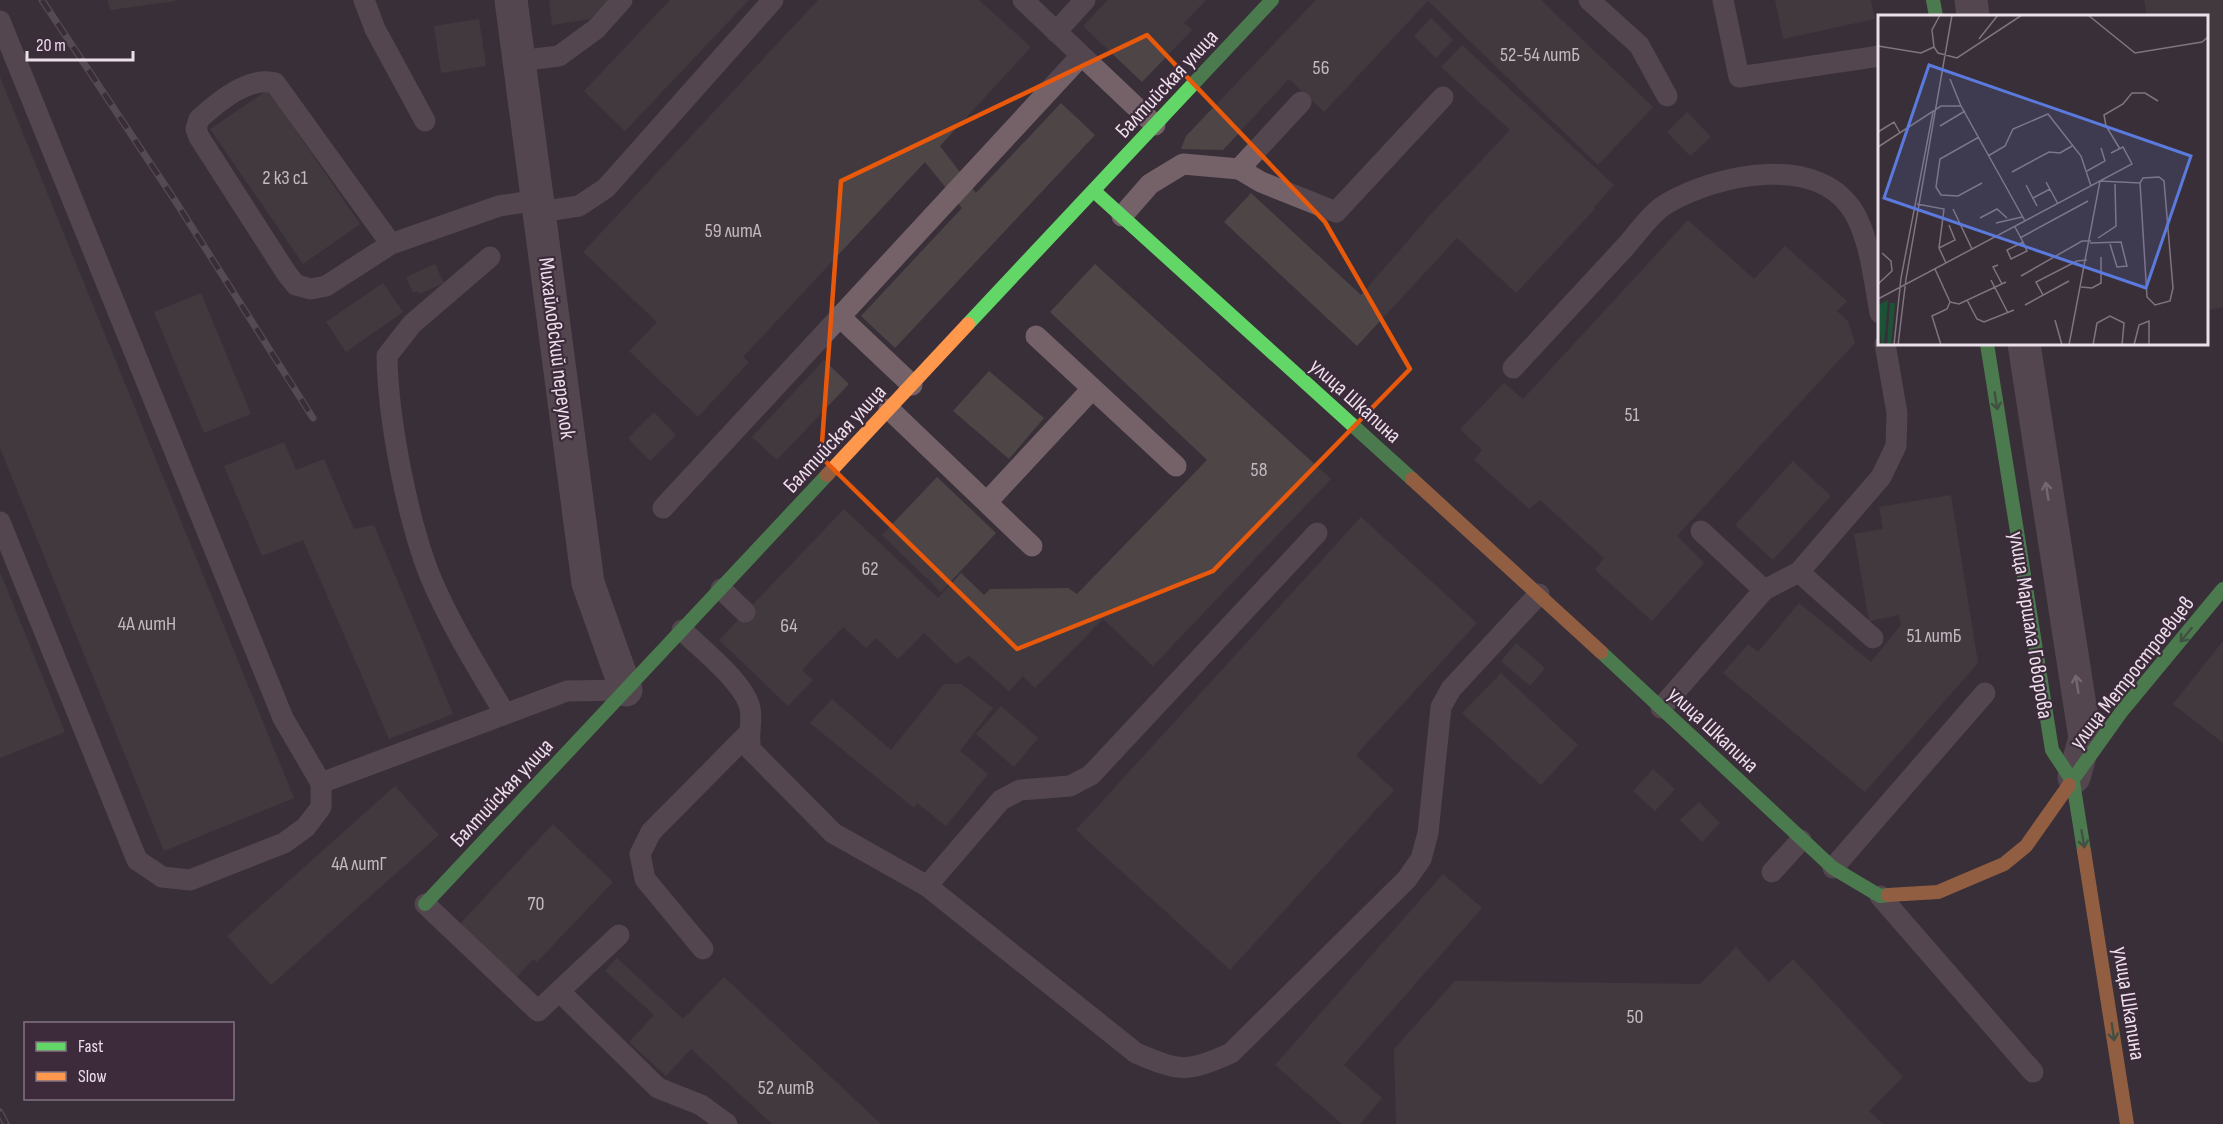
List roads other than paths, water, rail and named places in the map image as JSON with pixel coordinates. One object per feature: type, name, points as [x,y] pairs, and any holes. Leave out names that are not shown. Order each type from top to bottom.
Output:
[{"type":"street","name":"Михайловский переулок","points":[[511,0],[588,583],[626,690]]},
{"type":"street","name":"Балтийская улица","points":[[425,904],[1272,0]]},
{"type":"street","points":[[1933,0],[1936,15]]},
{"type":"street","points":[[1971,0],[1973,15]]},
{"type":"street","name":"улица Шкапина","points":[[1094,190],[1539,594],[1801,840],[1833,868],[1880,896]]},
{"type":"street","name":"улица Маршала Говорова","points":[[1987,345],[2052,750],[2073,782]]},
{"type":"street","name":"улица Маршала Говорова","points":[[2024,345],[2085,738],[2073,782]]},
{"type":"street","name":"улица Метростроевцев","points":[[2073,782],[2122,711],[2223,589]]},
{"type":"street","points":[[1880,896],[1938,892],[2004,864],[2026,846],[2073,782]]},
{"type":"street","name":"улица Шкапина","points":[[2073,782],[2127,1124]]},
{"type":"lane","points":[[364,0],[375,29],[425,121]]},
{"type":"lane","points":[[519,61],[559,56],[596,29],[622,0]]},
{"type":"lane","points":[[391,244],[275,84],[262,80],[246,85],[199,119],[196,129],[199,137],[296,285],[311,289],[326,286],[391,244],[499,206],[579,206],[606,188],[773,0]]},
{"type":"lane","points":[[1023,0],[1155,125]]},
{"type":"lane","points":[[1056,32],[1085,0]]},
{"type":"lane","points":[[1589,0],[1639,45],[1667,96]]},
{"type":"lane","points":[[1723,0],[1739,77],[1878,56]]},
{"type":"lane","points":[[0,21],[283,718],[321,783],[321,807],[306,827],[284,843],[190,880],[162,877],[137,860],[0,522]]},
{"type":"lane","points":[[663,508],[838,316],[1082,56]]},
{"type":"lane","points":[[1122,216],[1150,184],[1183,164],[1239,169],[1261,182],[1336,212],[1443,97]]},
{"type":"lane","points":[[1239,169],[1301,102]]},
{"type":"lane","points":[[1513,368],[1664,205],[1714,183],[1760,174],[1797,175],[1834,189],[1855,215],[1868,252],[1878,304]]},
{"type":"lane","points":[[490,257],[412,324],[387,356],[387,393],[410,509],[430,576],[505,714]]},
{"type":"lane","points":[[838,316],[912,385]]},
{"type":"lane","points":[[1036,336],[1176,466]]},
{"type":"lane","points":[[1661,708],[1764,590],[1799,572],[1881,477],[1896,446],[1897,413],[1885,345]]},
{"type":"lane","points":[[987,502],[1092,389]]},
{"type":"lane","points":[[889,409],[1032,546]]},
{"type":"lane","points":[[1701,531],[1764,590]]},
{"type":"lane","points":[[927,886],[1001,800],[1020,790],[1070,786],[1099,767],[1317,533]]},
{"type":"lane","points":[[1799,572],[1873,638]]},
{"type":"lane","points":[[721,589],[745,612]]},
{"type":"lane","points":[[747,735],[751,750],[761,762],[833,833],[927,886],[1136,1053],[1169,1067],[1197,1068],[1231,1053],[1407,879],[1421,859],[1428,832],[1442,707],[1451,689],[1539,594]]},
{"type":"lane","points":[[682,630],[741,689],[749,706],[751,721],[747,735],[651,832],[640,854],[645,879],[703,949]]},
{"type":"lane","points":[[321,783],[567,691],[626,690]]},
{"type":"lane","points":[[1833,868],[1985,693]]},
{"type":"lane","points":[[1772,872],[1801,840]]},
{"type":"lane","points":[[1880,896],[2033,1072]]},
{"type":"lane","points":[[425,904],[538,1011],[619,935]]},
{"type":"lane","points":[[559,991],[658,1088],[701,1105],[728,1124]]},
{"type":"railway","points":[[42,0],[176,202],[313,418]]},
{"type":"railway","points":[[0,1112],[6,1124]]}]
